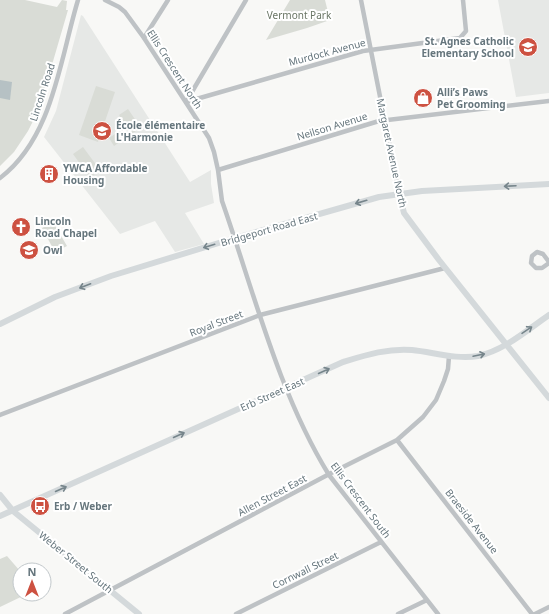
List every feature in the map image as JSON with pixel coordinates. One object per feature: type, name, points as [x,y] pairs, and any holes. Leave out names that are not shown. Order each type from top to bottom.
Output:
[{"type":"main road","name":"Bridgeport Road East","points":[[0,324],[55,297],[111,276],[235,238],[379,197],[422,190],[549,184]]},
{"type":"main road","name":"Margaret Avenue North","points":[[399,193],[404,213],[445,268],[549,398]]},
{"type":"main road","name":"Erb Street East","points":[[0,516],[343,362],[384,351],[412,350],[449,356],[478,356],[506,344],[549,315]]},
{"type":"main road","name":"Weber Street South","points":[[0,495],[13,511],[139,614]]},
{"type":"street","name":"Lincoln Road","points":[[0,178],[18,162],[38,132],[50,101],[78,0]]},
{"type":"street","name":"Ellis Crescent North","points":[[105,0],[125,12],[144,38],[209,138],[218,170],[222,201],[285,388]]},
{"type":"street","points":[[144,38],[168,0]]},
{"type":"street","points":[[186,102],[246,0]]},
{"type":"street","name":"Margaret Avenue North","points":[[361,0],[399,193]]},
{"type":"street","name":"Murdock Avenue","points":[[186,102],[363,51],[460,38],[466,31],[463,0]]},
{"type":"street","name":"Neilson Avenue","points":[[218,170],[384,120],[549,101]]},
{"type":"street","name":"Royal Street","points":[[0,415],[260,315],[445,268]]},
{"type":"street","name":"Allen Street East","points":[[65,614],[397,440],[423,417],[436,400],[448,369],[449,356]]},
{"type":"street","name":"Ellis Crescent South","points":[[285,388],[321,462],[329,475],[438,614]]},
{"type":"street","name":"Braeside Avenue","points":[[397,440],[532,614]]},
{"type":"street","name":"Cornwall Street","points":[[236,614],[381,542]]},
{"type":"street","points":[[398,614],[427,600]]},
{"type":"street","points":[[536,614],[549,607]]},
{"type":"shaded area","name":"St. Agnes Catholic Elementary School","points":[[498,0],[549,0],[549,93],[516,97]]},
{"type":"shaded area","name":"École élémentaire L'Harmonie","points":[[81,15],[190,182],[211,170],[211,184],[214,203],[185,213],[204,244],[175,252],[155,221],[120,234],[44,137],[56,111]]},
{"type":"shaded area","points":[[0,80],[12,82],[10,100],[0,98]]},
{"type":"green space","points":[[0,0],[25,0],[57,7],[62,0],[67,1],[66,10],[68,10],[42,99],[34,119],[14,152],[0,166]]},
{"type":"green space","name":"Vermont Park","points":[[290,0],[325,0],[330,20],[266,40]]},
{"type":"green space","points":[[96,86],[115,92],[98,142],[79,135]]},
{"type":"green space","points":[[128,109],[141,128],[131,134],[119,115]]},
{"type":"green space","points":[[124,128],[130,135],[114,146],[109,138]]},
{"type":"green space","points":[[83,147],[100,170],[90,178],[73,154]]},
{"type":"green space","points":[[53,222],[67,246],[55,252],[42,228]]},
{"type":"green space","points":[[7,556],[12,562],[12,601],[0,607],[0,559]]},
{"type":"place","name":"St. Agnes Catholic Elementary School","points":[[528,47]]},
{"type":"place","name":"Alli’s Paws Pet Grooming","points":[[423,98]]},
{"type":"place","name":"École élémentaire L'Harmonie","points":[[102,131]]},
{"type":"place","name":"YWCA Affordable Housing","points":[[49,174]]},
{"type":"place","name":"Lincoln Road Chapel","points":[[21,227]]},
{"type":"place","name":"Owl","points":[[29,250]]},
{"type":"place","name":"Erb / Weber","points":[[40,506]]}]
